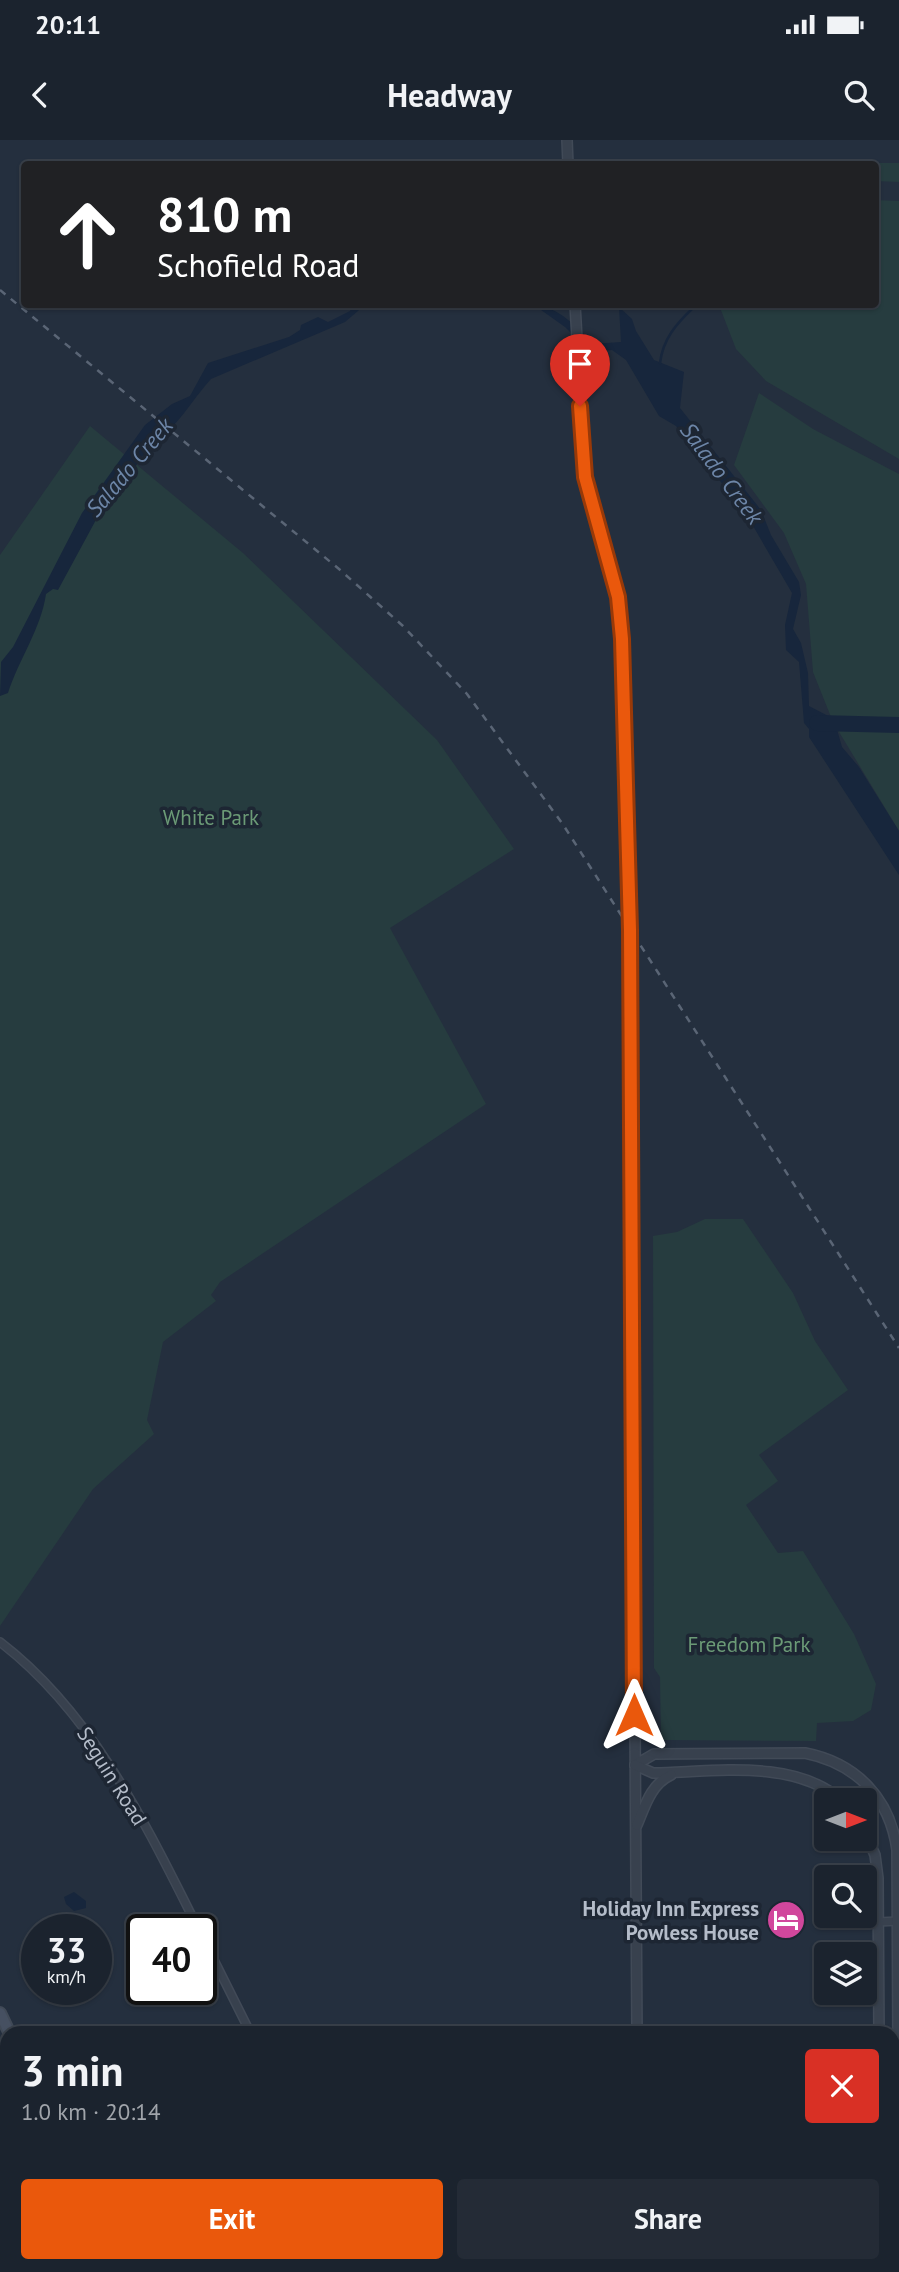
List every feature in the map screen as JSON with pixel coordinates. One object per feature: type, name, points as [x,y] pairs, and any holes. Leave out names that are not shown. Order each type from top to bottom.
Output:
[{"type":"street","points":[[567,140],[569,161]]},
{"type":"street","points":[[575,308],[583,457],[591,507],[618,597],[623,660],[630,930],[637,2026]]},
{"type":"street","name":"Seguin Road","points":[[0,1642],[36,1671],[82,1726],[121,1785],[190,1914]]},
{"type":"street","points":[[635,1765],[654,1755],[794,1752],[826,1758],[855,1772],[879,1798],[893,1828],[897,1850],[897,2026]]},
{"type":"street","points":[[635,1765],[653,1773],[785,1772],[818,1783],[825,1788]]},
{"type":"street","points":[[635,1830],[661,1780],[676,1773]]},
{"type":"street","points":[[872,1852],[877,1866],[879,2026]]},
{"type":"street","points":[[878,1922],[899,1922]]},
{"type":"street","name":"Seguin Road","points":[[217,1966],[247,2026]]},
{"type":"green space","points":[[879,163],[899,163],[899,182],[879,181]]},
{"type":"green space","points":[[879,200],[899,201],[899,459],[766,381],[736,349],[720,308],[879,308]]},
{"type":"green space","points":[[759,393],[813,429],[899,474],[899,831],[833,722],[813,672],[806,584],[784,533],[734,465]]},
{"type":"green space","name":"White Park","points":[[90,426],[243,553],[437,740],[514,849],[390,928],[486,1104],[220,1282],[211,1295],[216,1301],[163,1342],[147,1420],[154,1434],[93,1489],[0,1626],[0,555]]},
{"type":"green space","name":"Freedom Park","points":[[705,1219],[743,1219],[793,1293],[815,1341],[848,1390],[759,1455],[778,1481],[746,1505],[778,1553],[803,1551],[854,1634],[876,1684],[871,1710],[853,1721],[817,1723],[816,1741],[661,1740],[660,1677],[654,1668],[653,1236],[677,1232]]},
{"type":"water","name":"Salado Creek","points":[[351,308],[361,308],[345,322],[211,379],[172,428],[146,451],[125,483],[108,488],[94,511],[97,518],[58,590],[53,589],[46,594],[40,619],[8,693],[0,696],[1,662],[13,647],[82,513],[145,425],[172,404],[190,396],[208,363],[289,337],[300,330],[301,325],[318,317],[328,322]]},
{"type":"water","name":"Salado Creek","points":[[538,308],[550,308],[558,313],[574,324],[592,344],[621,342],[620,308],[632,319],[636,331],[654,360],[684,372],[680,408],[761,510],[771,535],[799,582],[801,595],[793,629],[801,643],[808,673],[809,706],[834,719],[842,747],[859,767],[899,831],[899,875],[809,737],[809,729],[804,723],[799,662],[786,650],[785,625],[792,593],[742,507],[697,454],[696,445],[684,438],[676,426],[659,416],[626,360],[612,350],[590,352],[565,327]]},
{"type":"water","points":[[74,1892],[86,1901],[86,1908],[74,1911],[66,1904],[64,1897]]},
{"type":"waterway","points":[[660,363],[671,332],[693,308]]},
{"type":"waterway","points":[[817,723],[899,725]]},
{"type":"railway","points":[[0,290],[21,307]]},
{"type":"railway","points":[[22,308],[339,569],[403,626],[467,694],[562,823],[899,1348]]},
{"type":"place","name":"Holiday Inn Express Powless House","points":[[786,1920]]},
{"type":"route","points":[[580,406],[585,477],[591,507],[618,597],[622,639],[630,930],[634,1715]]}]
